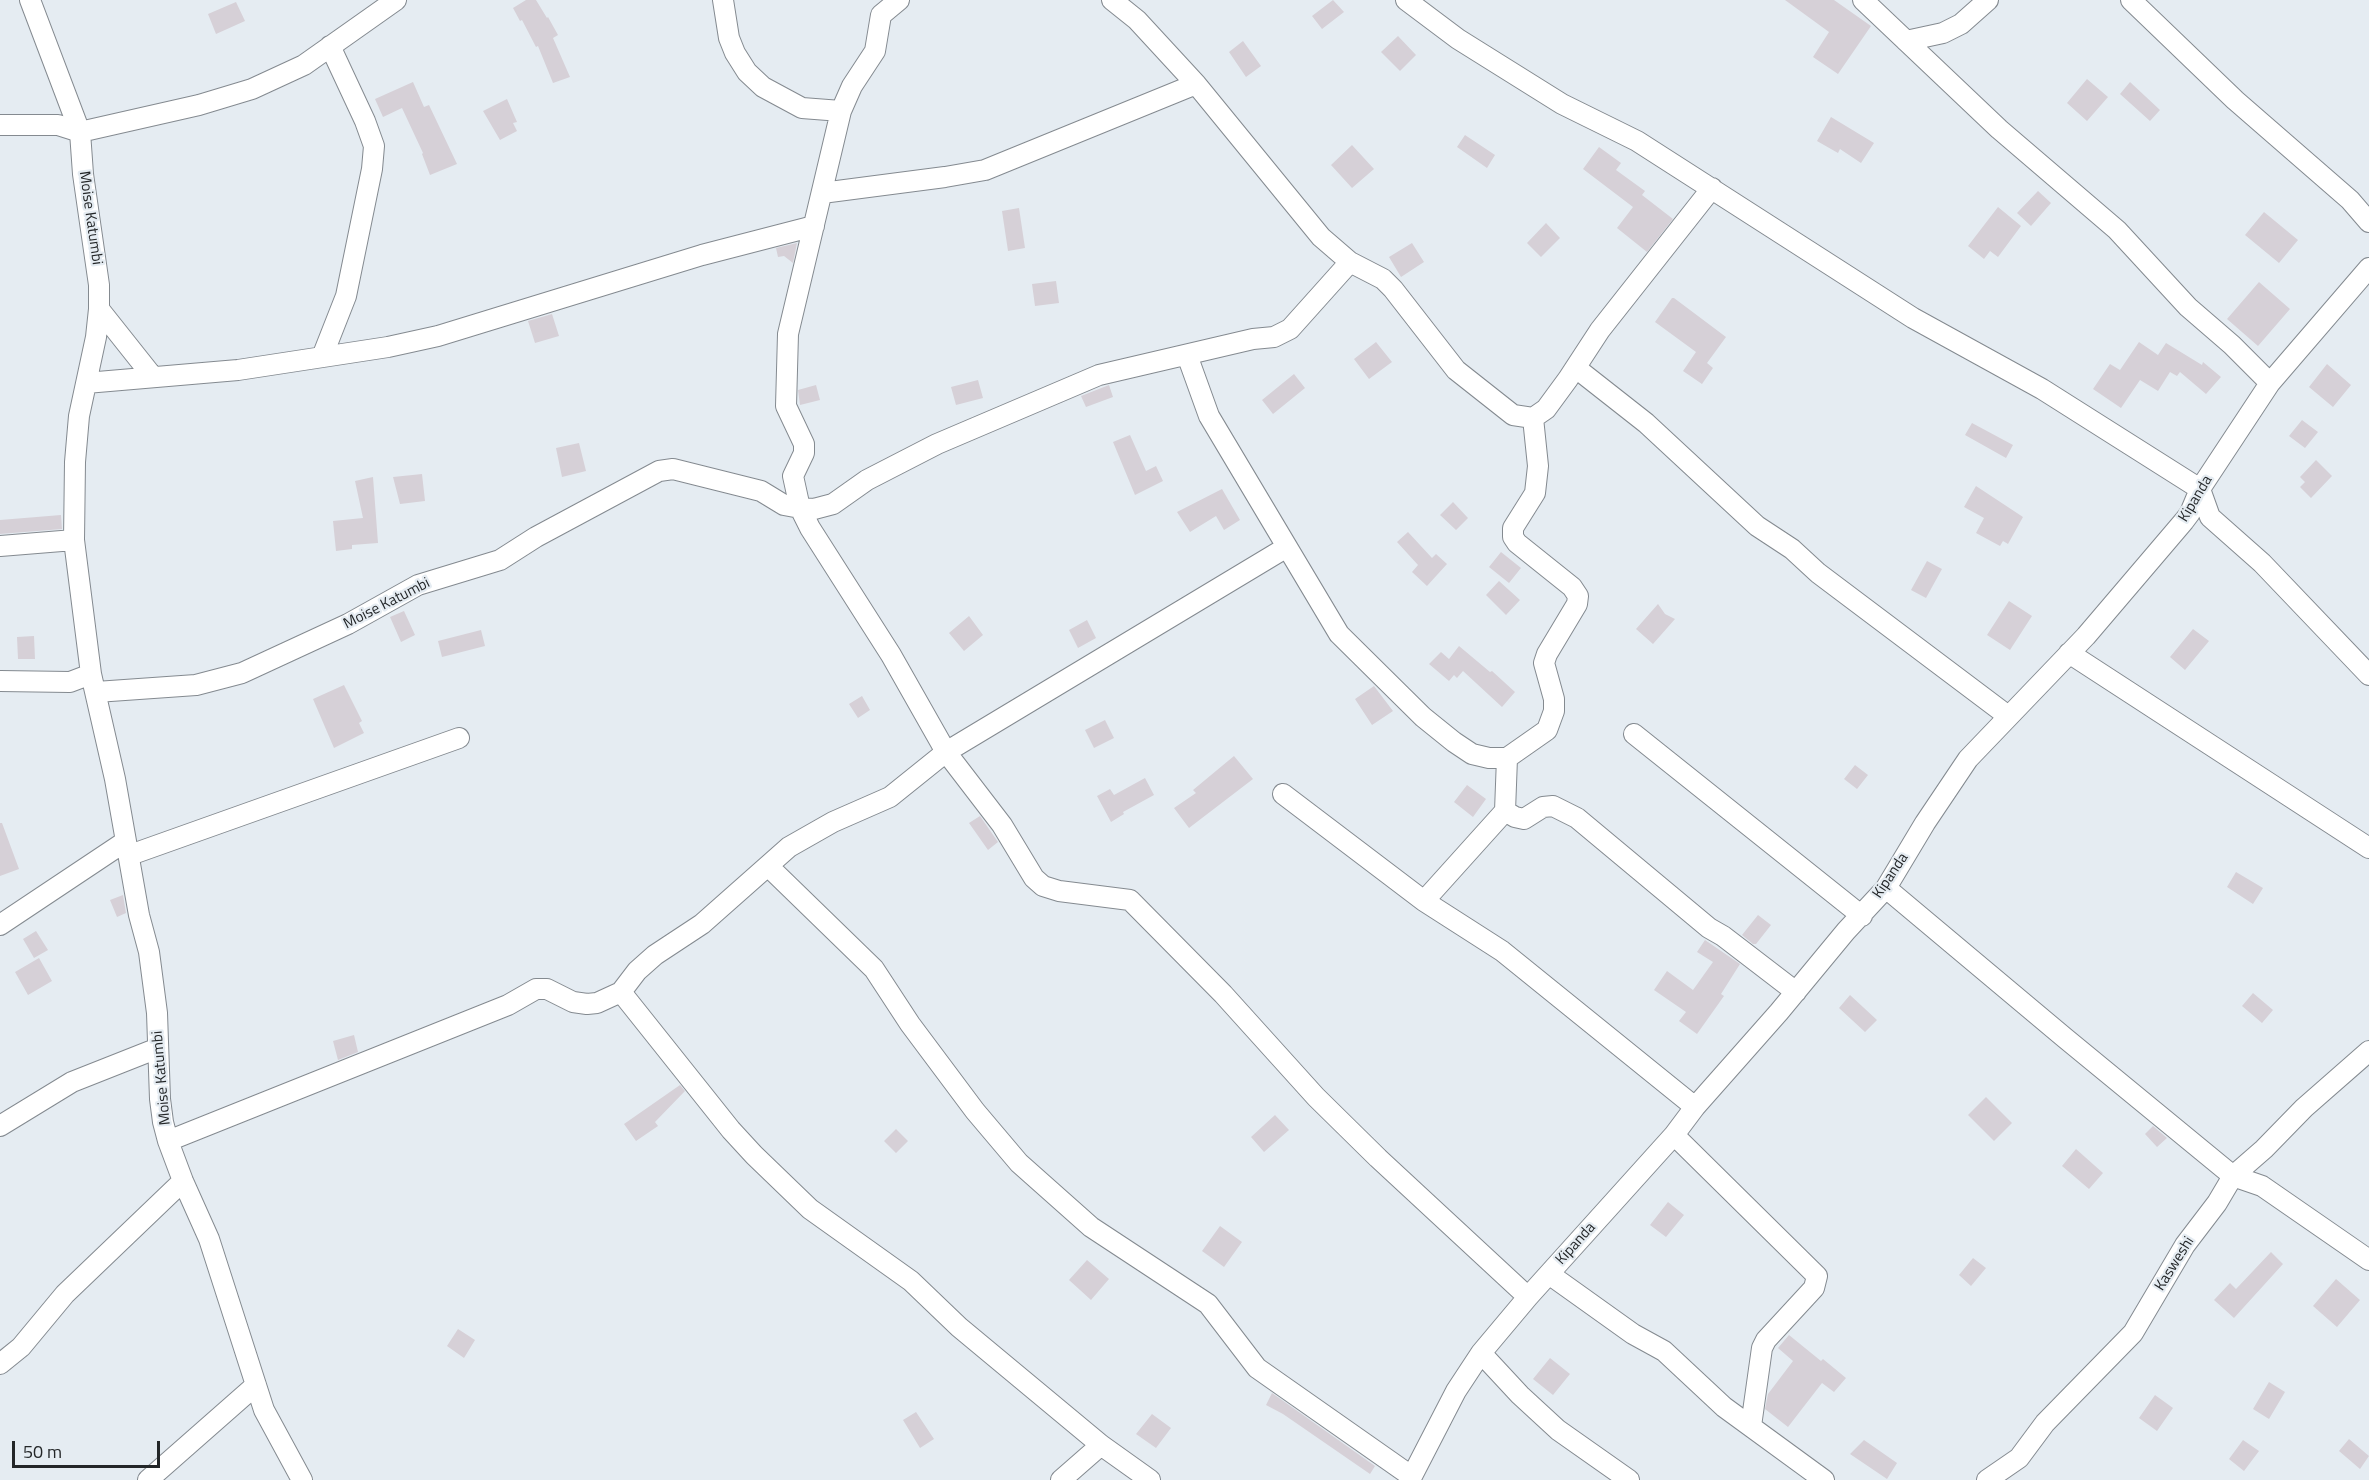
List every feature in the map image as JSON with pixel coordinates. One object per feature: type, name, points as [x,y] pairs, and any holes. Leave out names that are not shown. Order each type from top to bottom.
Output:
[{"type":"street","name":"Moise Katumbi","points":[[30,0],[80,132],[83,174],[99,285],[96,337],[79,416],[75,462],[74,540],[94,683],[116,779],[139,915],[149,952],[157,1013],[160,1099],[168,1141],[209,1239],[256,1385],[272,1427],[302,1480]]},
{"type":"street","points":[[0,125],[58,125],[80,132],[199,105],[252,89],[304,65],[396,0]]},
{"type":"street","points":[[723,0],[729,38],[747,72],[763,87],[802,108],[841,111]]},
{"type":"street","points":[[899,0],[881,15],[875,51],[852,86],[841,111],[788,334],[786,406],[804,444],[804,453],[793,476],[800,508],[810,528],[891,655],[946,752],[1002,825],[1034,878],[1043,886],[1059,891],[1130,900],[1223,994],[1290,1069],[1362,1143],[1528,1296]]},
{"type":"street","points":[[1112,0],[1137,20],[1196,84],[1321,237],[1350,262],[1383,279],[1439,349],[1470,383],[1513,416],[1533,418],[1554,399],[1600,330],[1712,188]]},
{"type":"street","points":[[1406,0],[1458,39],[1553,98],[1637,141],[1904,312],[2042,389],[2199,489],[2210,517],[2262,563],[2369,675]]},
{"type":"street","points":[[1863,0],[1998,129],[2117,230],[2188,307],[2232,345],[2270,383]]},
{"type":"street","points":[[1906,41],[1943,33],[1961,24],[1988,0]]},
{"type":"street","points":[[2131,0],[2235,100],[2350,200],[2369,222]]},
{"type":"street","points":[[322,357],[346,296],[372,169],[374,146],[365,120],[330,46]]},
{"type":"street","points":[[822,194],[985,170],[1196,84]]},
{"type":"street","points":[[86,383],[238,370],[388,347],[438,336],[702,255],[814,226]]},
{"type":"street","points":[[800,508],[814,509],[833,504],[867,480],[937,444],[1099,375],[1253,339],[1274,337],[1290,329],[1350,262]]},
{"type":"street","name":"Kipanda","points":[[1411,1478],[1456,1391],[1480,1353],[1528,1296],[1674,1135],[1695,1107],[1846,931],[1886,888],[1925,823],[1968,759],[2069,653],[2184,521],[2190,513],[2199,489],[2270,383],[2369,268]]},
{"type":"street","points":[[99,309],[153,377]]},
{"type":"street","points":[[1187,355],[1209,416],[1340,634],[1423,717],[1472,754],[1489,758],[1507,758],[1546,730],[1554,711],[1554,699],[1544,663],[1577,604],[1578,596],[1572,587],[1517,543],[1513,537],[1513,528],[1535,493],[1538,466],[1533,418]]},
{"type":"street","points":[[1576,368],[1646,423],[1757,526],[1792,549],[1818,573],[2008,716]]},
{"type":"street","name":"Moise Katumbi","points":[[94,683],[196,685],[242,673],[348,624],[418,585],[500,560],[536,537],[659,471],[673,469],[761,491],[784,505],[800,508]]},
{"type":"street","points":[[0,546],[74,540]]},
{"type":"street","points":[[168,1141],[508,1005],[536,989],[547,989],[573,1002],[586,1004],[597,1003],[621,992],[637,971],[702,924],[789,847],[833,822],[890,797],[946,752],[1287,547]]},
{"type":"street","points":[[2069,653],[2369,848]]},
{"type":"street","points":[[0,681],[94,683]]},
{"type":"street","points":[[1634,734],[1862,916]]},
{"type":"street","points":[[0,925],[128,848],[459,738]]},
{"type":"street","points":[[1424,901],[1505,811],[1507,758]]},
{"type":"street","points":[[1283,794],[1424,901],[1502,951],[1695,1107]]},
{"type":"street","points":[[1505,811],[1524,819],[1543,807],[1553,806],[1577,818],[1709,928],[1723,936],[1796,992]]},
{"type":"street","points":[[768,866],[874,969],[910,1024],[975,1111],[1019,1163],[1091,1227],[1208,1305],[1257,1368],[1411,1478]]},
{"type":"street","points":[[1886,888],[2233,1176],[2262,1186],[2369,1260]]},
{"type":"street","points":[[621,992],[731,1130],[802,1201],[911,1281],[959,1327],[1101,1444],[1150,1480]]},
{"type":"street","points":[[0,1126],[72,1082],[158,1048]]},
{"type":"street","name":"Kasweshi","points":[[1987,1480],[2019,1458],[2045,1423],[2133,1333],[2185,1245],[2217,1203],[2233,1176],[2264,1149],[2304,1108],[2369,1051]]},
{"type":"street","points":[[1674,1135],[1817,1276],[1814,1288],[1766,1340],[1762,1348],[1751,1426]]},
{"type":"street","points":[[0,1364],[21,1347],[65,1294],[183,1181]]},
{"type":"street","points":[[1550,1274],[1633,1334],[1664,1351],[1707,1393],[1824,1480]]},
{"type":"street","points":[[1480,1353],[1558,1430],[1629,1480]]},
{"type":"street","points":[[148,1480],[256,1385]]},
{"type":"street","points":[[1061,1480],[1101,1444]]},
{"type":"building","points":[[526,0],[536,0],[548,17],[558,35],[553,38],[570,77],[553,83],[538,46],[536,47],[513,8]]},
{"type":"building","points":[[1333,0],[1344,12],[1322,29],[1312,16]]},
{"type":"building","points":[[1785,0],[1834,0],[1871,26],[1838,74],[1813,57],[1829,32]]},
{"type":"building","points":[[236,2],[245,21],[216,34],[208,14]]},
{"type":"building","points":[[1398,36],[1416,55],[1400,71],[1381,52]]},
{"type":"building","points":[[1243,41],[1261,66],[1246,77],[1229,52]]},
{"type":"building","points":[[2087,79],[2108,97],[2087,121],[2067,103]]},
{"type":"building","points":[[413,82],[424,107],[429,105],[457,164],[430,175],[423,153],[402,108],[383,117],[375,99]]},
{"type":"building","points":[[2130,82],[2160,110],[2150,121],[2120,94]]},
{"type":"building","points":[[507,99],[517,122],[513,123],[517,131],[500,140],[483,111]]},
{"type":"building","points":[[1831,117],[1874,143],[1861,163],[1840,149],[1838,153],[1817,141]]},
{"type":"building","points":[[1465,135],[1495,155],[1487,168],[1457,147]]},
{"type":"building","points":[[1352,145],[1374,169],[1352,188],[1331,165]]},
{"type":"building","points":[[1599,147],[1621,163],[1616,170],[1645,191],[1642,195],[1673,219],[1647,252],[1617,228],[1633,207],[1583,169]]},
{"type":"building","points":[[2038,191],[2051,203],[2031,226],[2017,213]]},
{"type":"building","points":[[1998,207],[2021,226],[1998,257],[1990,251],[1984,259],[1968,246]]},
{"type":"building","points":[[1019,208],[1025,248],[1008,251],[1002,211]]},
{"type":"building","points":[[2264,212],[2298,240],[2279,263],[2245,235]]},
{"type":"building","points":[[1546,223],[1560,238],[1541,257],[1527,243]]},
{"type":"building","points":[[797,243],[793,263],[784,256],[778,257],[776,248]]},
{"type":"building","points":[[1412,243],[1424,262],[1401,277],[1389,257]]},
{"type":"building","points":[[1056,281],[1059,303],[1035,306],[1032,284]]},
{"type":"building","points":[[2259,282],[2290,309],[2258,346],[2227,319]]},
{"type":"building","points":[[1672,298],[1726,337],[1707,363],[1713,368],[1702,384],[1683,371],[1696,352],[1655,322]]},
{"type":"building","points":[[552,314],[559,336],[535,343],[528,321]]},
{"type":"building","points":[[1376,342],[1392,362],[1369,379],[1354,359]]},
{"type":"building","points":[[2139,342],[2158,355],[2166,343],[2202,365],[2203,362],[2221,377],[2206,394],[2180,372],[2177,376],[2170,372],[2158,391],[2140,380],[2121,408],[2093,389],[2110,364],[2120,370]]},
{"type":"building","points":[[2327,364],[2351,385],[2333,407],[2309,387]]},
{"type":"building","points":[[1294,374],[1305,388],[1273,414],[1262,400]]},
{"type":"building","points":[[978,380],[983,398],[956,405],[951,387]]},
{"type":"building","points":[[816,385],[820,400],[800,405],[798,390]]},
{"type":"building","points":[[1109,385],[1113,397],[1086,407],[1081,396]]},
{"type":"building","points":[[2302,420],[2318,432],[2305,448],[2289,436]]},
{"type":"building","points":[[1972,423],[2013,445],[2006,458],[1965,435]]},
{"type":"building","points":[[1130,435],[1146,471],[1156,466],[1163,481],[1135,495],[1113,442]]},
{"type":"building","points":[[579,443],[586,471],[562,477],[556,448]]},
{"type":"building","points":[[2316,460],[2332,476],[2311,498],[2300,487],[2305,482],[2300,477]]},
{"type":"building","points":[[422,474],[425,501],[400,504],[393,477]]},
{"type":"building","points":[[373,477],[378,543],[352,545],[352,549],[336,551],[333,521],[363,518],[355,481]]},
{"type":"building","points":[[1976,486],[2023,517],[2008,544],[2003,541],[2000,546],[1976,533],[1984,518],[1964,507]]},
{"type":"building","points":[[1222,489],[1240,520],[1224,530],[1216,516],[1190,532],[1177,512]]},
{"type":"building","points":[[1453,502],[1468,518],[1456,530],[1440,515]]},
{"type":"building","points":[[61,515],[62,529],[0,534],[0,520]]},
{"type":"building","points":[[1408,532],[1432,558],[1436,554],[1447,564],[1427,586],[1412,572],[1418,565],[1397,542]]},
{"type":"building","points":[[1501,552],[1521,568],[1509,583],[1489,567]]},
{"type":"building","points":[[1927,561],[1942,569],[1926,598],[1911,590]]},
{"type":"building","points":[[1499,581],[1520,600],[1506,615],[1486,595]]},
{"type":"building","points":[[2009,601],[2032,616],[2010,650],[1987,635]]},
{"type":"building","points":[[1658,604],[1665,614],[1675,619],[1653,644],[1636,629]]},
{"type":"building","points":[[404,611],[415,635],[401,642],[390,617]]},
{"type":"building","points":[[969,616],[983,635],[964,651],[949,633]]},
{"type":"building","points":[[1087,620],[1096,638],[1078,648],[1069,630]]},
{"type":"building","points":[[2193,629],[2209,641],[2185,670],[2170,657]]},
{"type":"building","points":[[481,630],[485,646],[442,657],[438,641]]},
{"type":"building","points":[[34,636],[35,659],[18,659],[17,637]]},
{"type":"building","points":[[1459,646],[1515,692],[1502,707],[1463,671],[1457,678],[1454,675],[1449,681],[1429,664],[1441,652],[1449,659]]},
{"type":"building","points":[[344,685],[362,721],[359,723],[364,733],[334,748],[313,699]]},
{"type":"building","points":[[1374,686],[1393,711],[1372,725],[1355,699]]},
{"type":"building","points":[[862,696],[870,710],[858,718],[849,704]]},
{"type":"building","points":[[1105,720],[1114,738],[1094,748],[1085,730]]},
{"type":"building","points":[[1234,756],[1253,779],[1189,828],[1174,808],[1196,793],[1193,790]]},
{"type":"building","points":[[1855,765],[1868,775],[1857,789],[1844,779]]},
{"type":"building","points":[[1145,778],[1154,795],[1123,812],[1124,814],[1111,822],[1097,796],[1110,789],[1114,795]]},
{"type":"building","points":[[1467,785],[1486,799],[1473,817],[1454,802]]},
{"type":"building","points":[[980,816],[998,842],[988,850],[969,823]]},
{"type":"building","points":[[0,823],[2,823],[19,869],[0,876]]},
{"type":"building","points":[[2236,872],[2263,888],[2253,904],[2227,887]]},
{"type":"building","points":[[123,895],[126,913],[117,917],[110,900]]},
{"type":"building","points":[[1758,915],[1771,925],[1756,944],[1753,944],[1742,935]]},
{"type":"building","points":[[36,931],[48,950],[34,958],[23,939]]},
{"type":"building","points":[[1705,940],[1740,964],[1721,994],[1724,996],[1697,1034],[1679,1021],[1686,1012],[1654,990],[1667,971],[1693,990],[1713,962],[1697,952]]},
{"type":"building","points":[[39,958],[52,981],[28,995],[15,972]]},
{"type":"building","points":[[2253,993],[2273,1010],[2262,1023],[2242,1006]]},
{"type":"building","points":[[1850,995],[1877,1020],[1865,1032],[1839,1008]]},
{"type":"building","points":[[354,1035],[358,1052],[338,1060],[333,1041]]},
{"type":"building","points":[[680,1085],[685,1091],[655,1122],[658,1126],[636,1141],[624,1124]]},
{"type":"building","points":[[1986,1097],[2012,1123],[1994,1141],[1968,1115]]},
{"type":"building","points":[[1275,1115],[1289,1130],[1264,1152],[1251,1137]]},
{"type":"building","points":[[2153,1126],[2167,1138],[2157,1147],[2145,1134]]},
{"type":"building","points":[[896,1129],[908,1141],[896,1153],[884,1141]]},
{"type":"building","points":[[2076,1149],[2103,1173],[2089,1189],[2062,1166]]},
{"type":"building","points":[[1668,1202],[1684,1215],[1666,1237],[1650,1225]]},
{"type":"building","points":[[1220,1226],[1242,1242],[1224,1267],[1202,1251]]},
{"type":"building","points":[[2271,1252],[2283,1264],[2234,1318],[2214,1300],[2230,1283],[2236,1289]]},
{"type":"building","points":[[1973,1258],[1986,1268],[1971,1286],[1959,1275]]},
{"type":"building","points":[[1087,1260],[1109,1279],[1091,1300],[1069,1280]]},
{"type":"building","points":[[2336,1279],[2360,1300],[2337,1327],[2313,1306]]},
{"type":"building","points":[[458,1329],[475,1340],[464,1358],[447,1346]]},
{"type":"building","points":[[1789,1335],[1846,1378],[1834,1392],[1822,1383],[1788,1427],[1765,1409],[1768,1394],[1793,1361],[1778,1348]]},
{"type":"building","points":[[1550,1358],[1570,1374],[1553,1395],[1533,1379]]},
{"type":"building","points":[[2269,1382],[2285,1392],[2269,1419],[2253,1409]]},
{"type":"building","points":[[1272,1393],[1375,1466],[1370,1474],[1283,1414],[1266,1405]]},
{"type":"building","points":[[2155,1395],[2173,1408],[2157,1431],[2139,1418]]},
{"type":"building","points":[[916,1412],[934,1439],[920,1448],[903,1420]]},
{"type":"building","points":[[1152,1414],[1171,1428],[1156,1448],[1136,1434]]},
{"type":"building","points":[[2349,1439],[2369,1456],[2360,1469],[2339,1451]]},
{"type":"building","points":[[1864,1440],[1897,1463],[1887,1479],[1850,1454]]},
{"type":"building","points":[[2243,1440],[2259,1451],[2244,1471],[2229,1459]]}]
